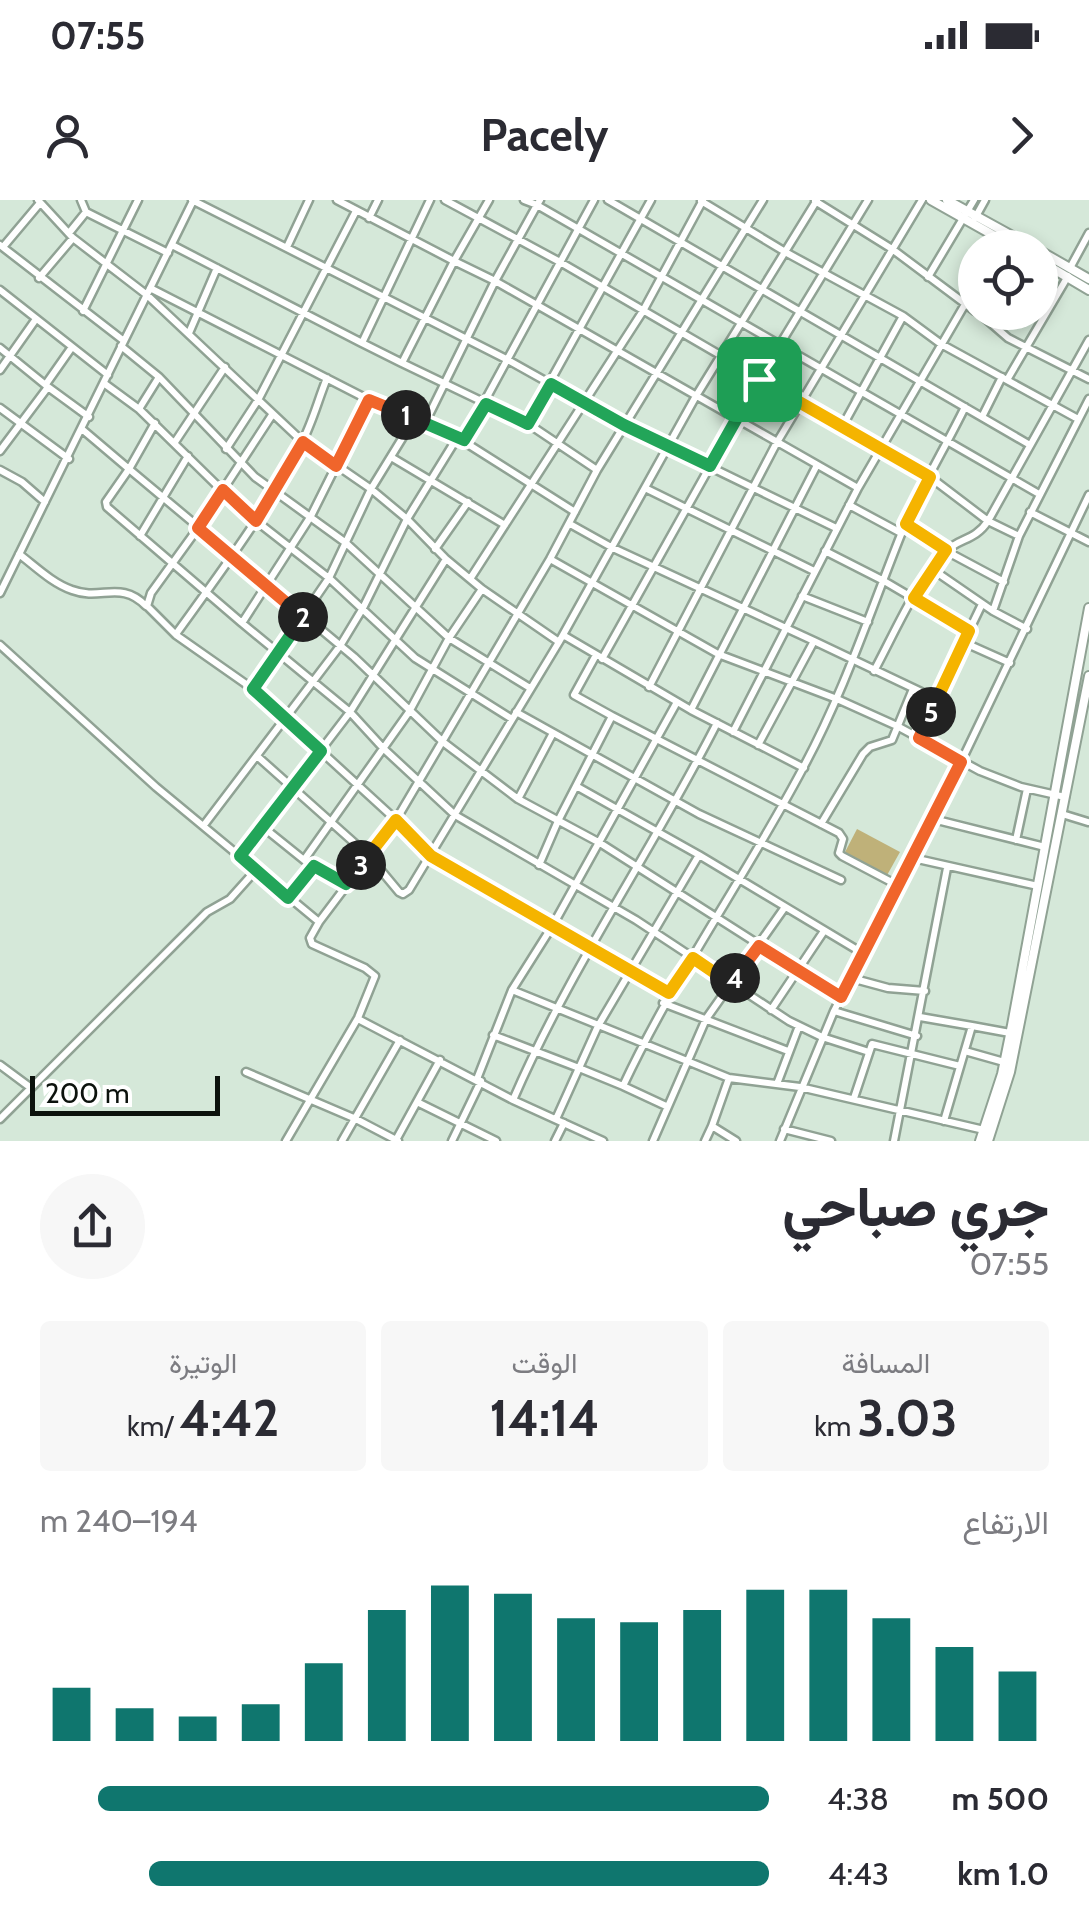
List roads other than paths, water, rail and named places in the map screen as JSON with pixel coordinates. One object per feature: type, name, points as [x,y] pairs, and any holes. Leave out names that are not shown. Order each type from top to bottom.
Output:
[{"type":"main road","points":[[931,200],[997,230]]},
{"type":"main road","points":[[947,200],[985,230]]},
{"type":"main road","points":[[1058,264],[1089,290]]},
{"type":"main road","points":[[1058,268],[1089,279]]},
{"type":"main road","points":[[980,1141],[1010,1072],[1038,886],[1089,608]]},
{"type":"main road","points":[[988,1141],[1085,716],[1089,676]]},
{"type":"street","points":[[81,200],[86,212],[124,232],[217,268],[302,314],[528,424],[597,470]]},
{"type":"street","points":[[83,311],[138,200]]},
{"type":"street","points":[[0,594],[3,578],[69,460],[193,200],[328,266],[624,425],[836,528]]},
{"type":"street","points":[[287,246],[309,200]]},
{"type":"street","points":[[337,200],[538,304],[858,488]]},
{"type":"street","points":[[369,218],[378,200]]},
{"type":"street","points":[[362,343],[430,200]]},
{"type":"street","points":[[446,200],[930,477],[988,521],[1019,536]]},
{"type":"street","points":[[402,363],[489,200]]},
{"type":"street","points":[[524,200],[538,203],[1039,494]]},
{"type":"street","points":[[204,825],[340,646],[407,519],[486,404],[594,200]]},
{"type":"street","points":[[608,200],[1030,444]]},
{"type":"street","points":[[528,424],[651,200]]},
{"type":"street","points":[[470,579],[644,312],[702,200],[786,253],[903,316],[941,344],[1078,419]]},
{"type":"street","points":[[286,1141],[358,1018],[374,976],[369,969],[312,944],[310,938],[420,782],[550,559],[597,470],[764,200]]},
{"type":"street","points":[[257,756],[369,856],[403,894],[413,886],[561,638],[696,396],[816,200],[892,249],[958,299]]},
{"type":"street","points":[[868,200],[759,379],[633,606],[574,695],[821,824],[842,837],[842,856],[899,886]]},
{"type":"street","points":[[649,686],[776,444],[922,200]]},
{"type":"street","points":[[970,217],[974,200]]},
{"type":"street","points":[[928,277],[985,200]]},
{"type":"street","points":[[530,688],[449,638],[346,542],[274,492],[123,344],[1,246],[39,201],[107,267],[369,400],[460,439],[575,512]]},
{"type":"street","points":[[424,423],[538,203]]},
{"type":"street","points":[[226,449],[258,400],[356,210]]},
{"type":"street","points":[[39,278],[86,212]]},
{"type":"street","points":[[982,417],[1089,233]]},
{"type":"street","points":[[189,333],[217,268]]},
{"type":"street","points":[[149,291],[272,415],[303,442],[371,489],[482,589],[561,638],[804,768]]},
{"type":"street","points":[[1,292],[108,375]]},
{"type":"street","points":[[842,427],[903,316]]},
{"type":"street","points":[[733,732],[836,528],[958,316]]},
{"type":"street","points":[[0,370],[36,319]]},
{"type":"street","points":[[996,330],[1089,379]]},
{"type":"street","points":[[874,671],[946,550],[975,538],[988,521],[1089,340]]},
{"type":"street","points":[[0,451],[72,347]]},
{"type":"street","points":[[0,348],[89,416]]},
{"type":"street","points":[[175,442],[225,367]]},
{"type":"street","points":[[139,408],[159,377]]},
{"type":"street","points":[[176,634],[274,492],[303,442],[327,378]]},
{"type":"street","points":[[104,384],[139,408],[256,521],[329,578],[432,670],[468,694],[553,733],[761,844],[842,880]]},
{"type":"street","points":[[993,611],[1019,536],[1089,399]]},
{"type":"street","points":[[242,624],[311,516],[369,400]]},
{"type":"street","points":[[0,408],[69,460]]},
{"type":"street","points":[[623,1086],[669,993],[741,882],[804,768],[853,661],[906,524],[965,408]]},
{"type":"street","points":[[147,606],[149,597],[272,415]]},
{"type":"street","points":[[253,689],[329,578],[371,489],[414,418]]},
{"type":"street","points":[[155,423],[106,504],[242,624],[350,712],[455,815],[614,906],[799,1026],[869,1052]]},
{"type":"street","points":[[83,430],[340,646],[443,742],[518,799],[600,843],[841,997]]},
{"type":"street","points":[[140,536],[188,456]]},
{"type":"street","points":[[392,458],[505,525]]},
{"type":"street","points":[[691,710],[817,465]]},
{"type":"street","points":[[0,470],[46,502]]},
{"type":"street","points":[[645,488],[814,571]]},
{"type":"street","points":[[780,1141],[834,1011],[961,762],[1089,496]]},
{"type":"street","points":[[435,549],[468,502]]},
{"type":"street","points":[[848,506],[902,533]]},
{"type":"street","points":[[1030,512],[1089,542]]},
{"type":"street","points":[[569,524],[936,699]]},
{"type":"street","points":[[906,524],[1004,582]]},
{"type":"street","points":[[824,551],[969,631]]},
{"type":"street","points":[[19,554],[72,590],[126,592],[147,606],[176,634],[253,689],[286,718],[431,856],[669,993]]},
{"type":"street","points":[[240,856],[350,712],[446,558]]},
{"type":"street","points":[[550,559],[718,654],[837,699],[897,726],[961,762],[1027,789],[1065,797]]},
{"type":"street","points":[[932,570],[1026,629]]},
{"type":"street","points":[[304,860],[384,749],[482,589]]},
{"type":"street","points":[[802,596],[868,622]]},
{"type":"street","points":[[919,738],[982,604]]},
{"type":"street","points":[[758,745],[814,640]]},
{"type":"street","points":[[964,642],[1010,663]]},
{"type":"street","points":[[0,645],[156,787],[319,922]]},
{"type":"street","points":[[821,824],[863,754],[870,747],[890,743],[912,689]]},
{"type":"street","points":[[452,1141],[512,990],[678,702]]},
{"type":"street","points":[[538,865],[612,716]]},
{"type":"street","points":[[514,1100],[555,1009],[717,724]]},
{"type":"street","points":[[518,799],[553,733]]},
{"type":"street","points":[[576,786],[864,954]]},
{"type":"street","points":[[1016,840],[1027,789]]},
{"type":"street","points":[[1062,814],[1088,822]]},
{"type":"street","points":[[932,819],[1045,847]]},
{"type":"street","points":[[264,827],[304,860],[346,884]]},
{"type":"street","points":[[555,1141],[579,1068],[598,1026],[699,856]]},
{"type":"street","points":[[913,858],[1038,886]]},
{"type":"street","points":[[288,898],[314,866]]},
{"type":"street","points":[[894,1141],[947,868]]},
{"type":"street","points":[[0,1119],[207,912],[230,900],[256,870]]},
{"type":"street","points":[[654,1141],[706,1020],[784,907]]},
{"type":"street","points":[[772,1010],[824,931]]},
{"type":"street","points":[[851,978],[888,988],[925,990]]},
{"type":"street","points":[[512,990],[729,1078],[854,1098],[984,1130]]},
{"type":"street","points":[[664,1003],[788,1051]]},
{"type":"street","points":[[834,1011],[917,1036]]},
{"type":"street","points":[[920,1017],[1010,1033]]},
{"type":"street","points":[[358,1018],[514,1100],[603,1141]]},
{"type":"street","points":[[777,1084],[799,1026]]},
{"type":"street","points":[[944,1121],[972,1026]]},
{"type":"street","points":[[493,1035],[666,1106]]},
{"type":"street","points":[[342,1141],[400,1040]]},
{"type":"street","points":[[854,1098],[874,1044],[960,1066]]},
{"type":"street","points":[[965,1051],[1004,1062]]},
{"type":"street","points":[[246,1072],[397,1140],[440,1060]]},
{"type":"street","points":[[0,1065],[31,1088]]},
{"type":"street","points":[[706,1141],[729,1078]]},
{"type":"street","points":[[417,1102],[496,1141]]},
{"type":"street","points":[[712,1126],[736,1141]]},
{"type":"street","points":[[784,1129],[829,1141]]}]
